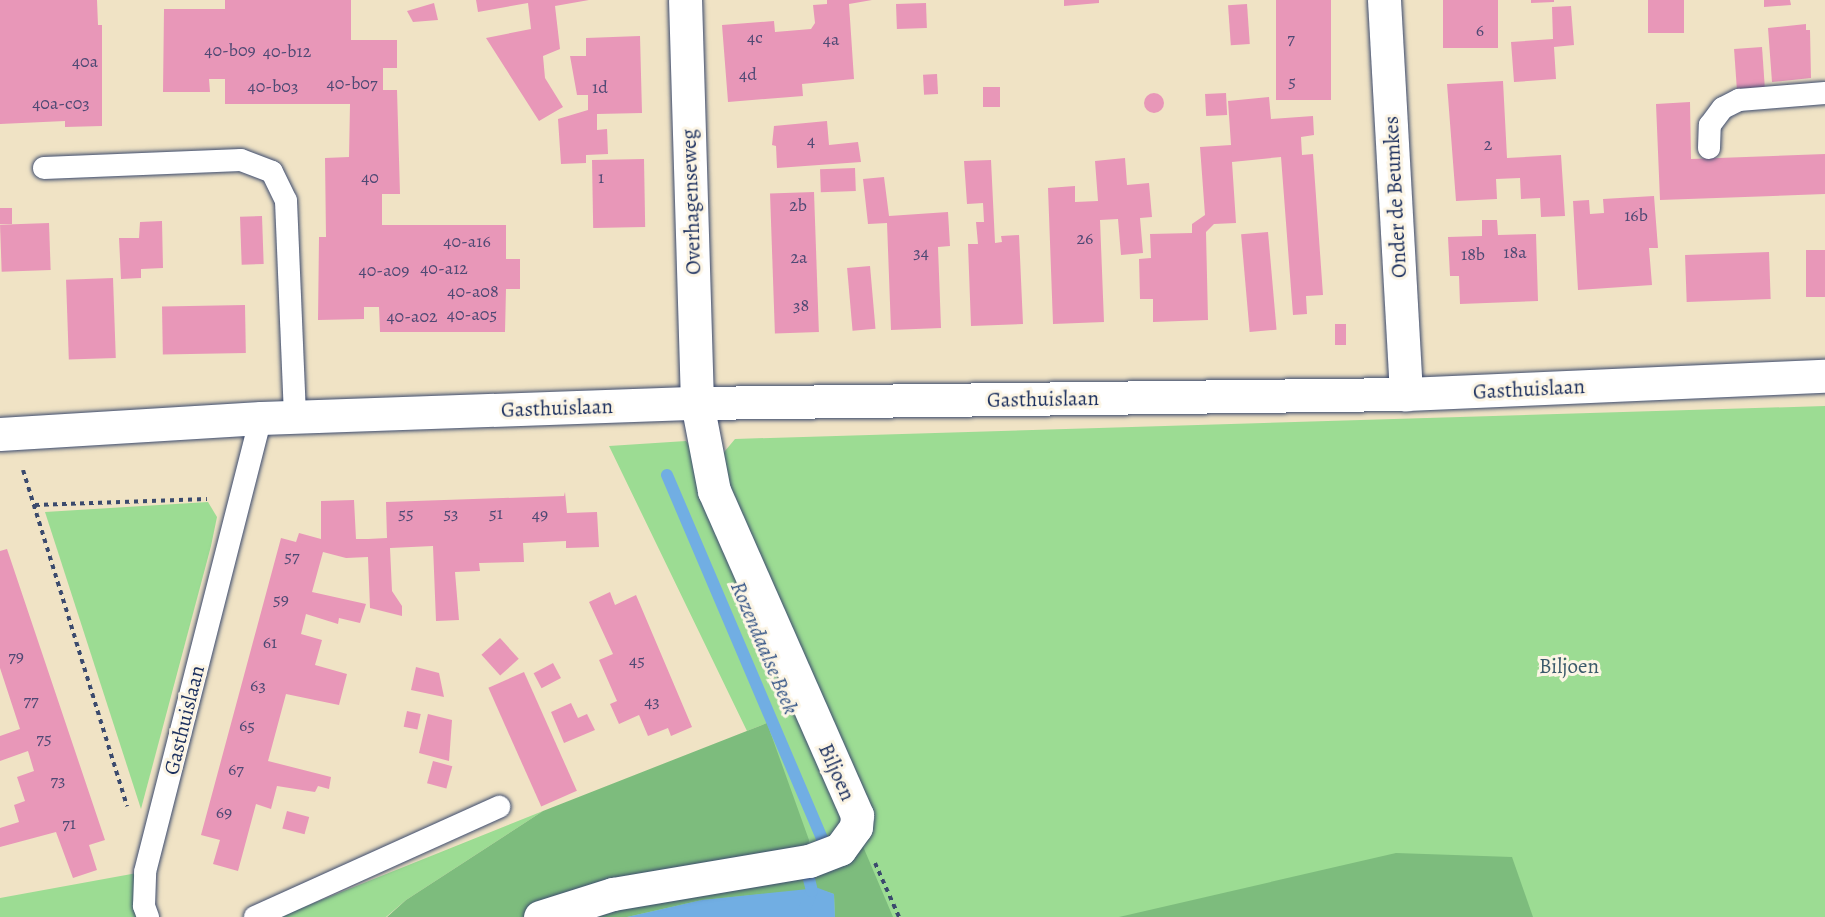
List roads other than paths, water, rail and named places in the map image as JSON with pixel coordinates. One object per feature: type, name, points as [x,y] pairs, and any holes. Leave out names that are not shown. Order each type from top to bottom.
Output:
[{"type":"street","name":"Overhagenseweg","points":[[685,0],[697,403]]},
{"type":"street","name":"Onder de Beumkes","points":[[1384,0],[1406,394]]},
{"type":"street","name":"Gasthuislaan","points":[[6,433],[261,418],[697,403],[1406,394],[1825,376]]},
{"type":"street","name":"Biljoen","points":[[540,917],[613,894],[809,861],[840,849],[856,828],[857,816],[714,491],[697,403]]},
{"type":"lane","points":[[1709,148],[1710,125],[1723,108],[1739,100],[1825,93]]},
{"type":"lane","points":[[44,168],[241,160],[272,172],[286,201],[295,417]]},
{"type":"lane","name":"Gasthuislaan","points":[[148,917],[144,906],[145,872],[261,418]]},
{"type":"lane","points":[[255,917],[499,807]]},
{"type":"water","points":[[818,888],[834,894],[835,917],[627,917],[702,900]]},
{"type":"waterway","name":"Rozendaalse Beek","points":[[667,475],[822,838]]},
{"type":"waterway","name":"Rozendaalse Beek","points":[[801,917],[812,891],[808,875]]}]
